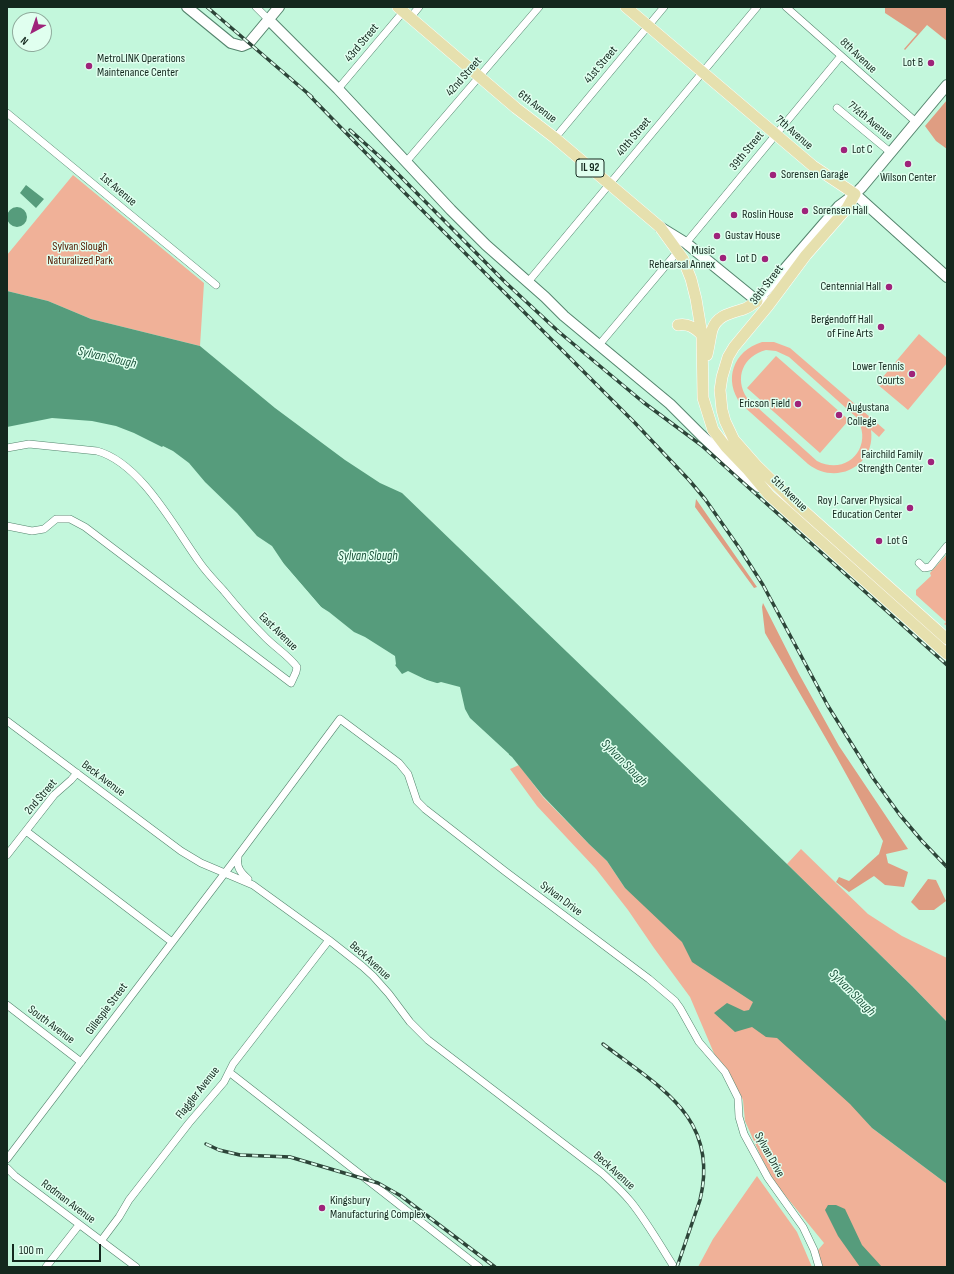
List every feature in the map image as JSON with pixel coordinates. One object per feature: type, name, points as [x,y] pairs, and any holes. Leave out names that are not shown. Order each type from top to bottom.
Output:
[{"type":"main road","name":"7th Avenue","points":[[626,7],[813,166],[855,194]]},
{"type":"main road","name":"6th Avenue","points":[[404,12],[516,108],[555,138],[660,227],[683,258],[691,279],[698,305],[702,335],[702,377]]},
{"type":"main road","name":"38th Street","points":[[721,400],[720,390],[722,377],[728,357],[740,339],[768,306],[806,255],[848,208],[855,194]]},
{"type":"main road","points":[[702,377],[714,325],[723,316],[744,309],[758,300]]},
{"type":"main road","points":[[678,325],[684,324],[690,326],[702,335]]},
{"type":"main road","name":"5th Avenue","points":[[702,377],[703,398],[713,430],[726,447],[769,495],[947,654]]},
{"type":"main road","name":"5th Avenue","points":[[721,400],[725,421],[729,430],[734,440],[748,457],[795,504],[947,639]]},
{"type":"street","points":[[188,7],[231,43],[238,46],[244,46],[249,43],[279,7]]},
{"type":"street","points":[[256,7],[338,89],[473,232],[564,316],[670,404],[746,477],[769,495]]},
{"type":"street","name":"43rd Street","points":[[338,89],[404,12],[419,7]]},
{"type":"street","name":"42nd Street","points":[[406,162],[539,7]]},
{"type":"street","name":"41st Street","points":[[555,138],[664,7]]},
{"type":"street","name":"40th Street","points":[[528,282],[757,7]]},
{"type":"street","name":"8th Avenue","points":[[786,7],[916,122]]},
{"type":"street","name":"39th Street","points":[[686,243],[841,56]]},
{"type":"street","name":"38th Street","points":[[758,300],[839,206],[855,194],[947,85]]},
{"type":"street","name":"7½th Avenue","points":[[836,108],[890,152]]},
{"type":"street","name":"1st Avenue","points":[[7,113],[216,285]]},
{"type":"street","name":"7th Avenue","points":[[855,194],[947,277]]},
{"type":"street","name":"6th Avenue","points":[[660,227],[686,243],[751,296],[758,300]]},
{"type":"street","points":[[599,345],[678,251]]},
{"type":"street","points":[[758,300],[768,299],[778,293]]},
{"type":"street","name":"East Avenue","points":[[7,448],[29,444],[98,451],[107,454],[126,466],[150,492],[200,563],[265,636],[293,661],[297,667],[291,683],[85,527],[70,519],[56,519],[44,529],[32,531],[7,526]]},
{"type":"street","points":[[919,563],[924,568],[930,567],[947,546]]},
{"type":"street","name":"Sylvan Drive","points":[[225,873],[340,719],[399,763],[408,774],[417,801],[425,809],[649,979],[675,1001],[699,1042],[724,1072],[738,1098],[739,1117],[744,1134],[768,1178],[803,1227],[814,1250],[819,1267]]},
{"type":"street","name":"Beck Avenue","points":[[7,721],[190,857],[255,886],[362,966],[373,976],[410,1022],[428,1040],[602,1173],[634,1205],[649,1226],[674,1267]]},
{"type":"street","name":"2nd Street","points":[[7,855],[54,795],[71,780],[76,773]]},
{"type":"street","points":[[26,831],[172,942]]},
{"type":"street","points":[[239,855],[237,863],[240,871],[255,886]]},
{"type":"street","name":"Gillespie Street","points":[[7,1159],[225,873]]},
{"type":"street","name":"Flaggler Avenue","points":[[101,1240],[119,1217],[129,1200],[186,1127],[224,1082],[233,1064],[329,940]]},
{"type":"street","name":"South Avenue","points":[[7,1006],[81,1062]]},
{"type":"street","points":[[229,1072],[479,1267]]},
{"type":"street","name":"Rodman Avenue","points":[[7,1168],[15,1176],[136,1267]]},
{"type":"street","points":[[46,1267],[79,1225]]},
{"type":"green space","name":"Sylvan Slough Naturalized Park","points":[[73,175],[204,283],[200,346],[91,319],[48,301],[7,291],[7,255]]},
{"type":"green space","name":"Lower Tennis Courts","points":[[919,334],[947,358],[947,363],[908,410],[877,384]]},
{"type":"green space","points":[[762,342],[774,342],[790,348],[885,430],[879,437],[871,430],[871,443],[867,454],[861,462],[852,469],[842,472],[830,473],[819,470],[808,464],[741,404],[736,395],[732,376],[738,359],[752,346]],"holes":[[[766,350],[776,351],[789,357],[856,417],[861,428],[862,438],[860,447],[855,456],[848,461],[839,465],[828,465],[817,461],[747,398],[741,383],[741,376],[746,363],[758,353]]]},
{"type":"green space","name":"Ericson Field","points":[[776,356],[849,420],[820,453],[747,388]]},
{"type":"green space","points":[[947,554],[947,626],[944,624],[946,622],[916,595],[916,590],[931,576],[930,573]]},
{"type":"green space","points":[[519,765],[543,797],[607,861],[625,888],[760,994],[872,1128],[947,1184],[947,1267],[821,1267],[818,1250],[824,1243],[775,1183],[761,1157],[745,1121],[743,1100],[727,1070],[716,1058],[690,997],[628,910],[596,869],[537,806],[510,769]]},
{"type":"green space","points":[[801,849],[868,914],[902,936],[947,958],[947,1022],[787,864]]},
{"type":"green space","points":[[757,1176],[797,1232],[812,1267],[698,1267],[713,1239]]},
{"type":"shaded area","points":[[885,7],[947,7],[947,41],[927,25],[905,50],[904,49],[917,34],[885,13]]},
{"type":"shaded area","points":[[947,100],[947,149],[936,141],[925,126]]},
{"type":"shaded area","points":[[696,499],[757,587],[754,588],[695,507]]},
{"type":"shaded area","points":[[763,603],[799,674],[839,746],[908,849],[886,854],[888,863],[908,872],[904,887],[885,885],[874,876],[849,892],[836,882],[839,877],[849,881],[879,854],[883,841],[765,633],[762,607]]},
{"type":"shaded area","points":[[928,879],[936,880],[946,901],[934,910],[919,910],[911,902]]},
{"type":"water","points":[[26,185],[44,199],[36,208],[20,193]]},
{"type":"water","points":[[17,207],[24,210],[27,217],[24,224],[17,227],[10,224],[7,217],[10,210]]},
{"type":"water","name":"Sylvan Slough","points":[[7,291],[48,301],[91,319],[200,346],[275,408],[345,460],[380,483],[402,493],[787,864],[947,1022],[947,1184],[872,1128],[850,1104],[777,1038],[766,1037],[752,1027],[735,1032],[714,1013],[727,1003],[744,1011],[749,1010],[753,1002],[692,962],[682,942],[625,888],[607,861],[543,796],[512,757],[478,730],[464,714],[456,689],[402,674],[395,665],[393,656],[350,632],[321,607],[270,548],[247,530],[230,508],[188,467],[162,447],[116,426],[92,421],[52,418],[7,427]]},
{"type":"water","points":[[828,1205],[836,1205],[845,1209],[862,1245],[882,1267],[860,1267],[838,1236],[825,1210]]},
{"type":"pier","points":[[163,446],[173,451],[189,463],[205,482],[237,513],[257,536],[272,546],[284,564],[321,607],[354,632],[365,637],[395,656],[396,664],[394,667],[391,658],[349,633],[319,609],[268,549],[246,532],[228,509],[187,468],[160,449]]},
{"type":"pier","points":[[408,671],[435,684],[441,682],[460,687],[465,709],[470,718],[509,754],[508,756],[477,731],[463,715],[455,690],[435,686],[416,678],[400,675]]},
{"type":"railway","points":[[207,7],[312,97]]},
{"type":"railway","points":[[308,94],[635,423],[705,499],[763,585],[828,706],[873,778],[900,815],[947,867]]},
{"type":"railway","points":[[350,130],[389,165],[506,283],[559,332],[643,402],[701,445],[947,665]]},
{"type":"railway","points":[[603,1044],[664,1090],[680,1107],[693,1126],[701,1147],[704,1171],[700,1200],[677,1267]]},
{"type":"railway","points":[[206,1144],[219,1150],[240,1155],[290,1157],[378,1183],[401,1196],[495,1267]]},
{"type":"place","name":"Lot B","points":[[931,63]]},
{"type":"place","name":"MetroLINK Operations Maintenance Center","points":[[89,66]]},
{"type":"place","name":"Lot C","points":[[844,150]]},
{"type":"place","name":"Wilson Center","points":[[908,164]]},
{"type":"place","name":"Sorensen Garage","points":[[773,175]]},
{"type":"place","name":"Sorensen Hall","points":[[805,211]]},
{"type":"place","name":"Roslin House","points":[[734,215]]},
{"type":"place","name":"Gustav House","points":[[717,236]]},
{"type":"place","name":"Music Rehearsal Annex","points":[[723,258]]},
{"type":"place","name":"Lot D","points":[[765,259]]},
{"type":"place","name":"Centennial Hall","points":[[889,287]]},
{"type":"place","name":"Bergendoff Hall of Fine Arts","points":[[881,327]]},
{"type":"place","name":"Lower Tennis Courts","points":[[912,374]]},
{"type":"place","name":"Ericson Field","points":[[798,404]]},
{"type":"place","name":"Augustana College","points":[[839,415]]},
{"type":"place","name":"Fairchild Family Strength Center","points":[[931,462]]},
{"type":"place","name":"Roy J. Carver Physical Education Center","points":[[910,508]]},
{"type":"place","name":"Lot G","points":[[879,541]]},
{"type":"place","name":"Kingsbury Manufacturing Complex","points":[[322,1208]]}]
